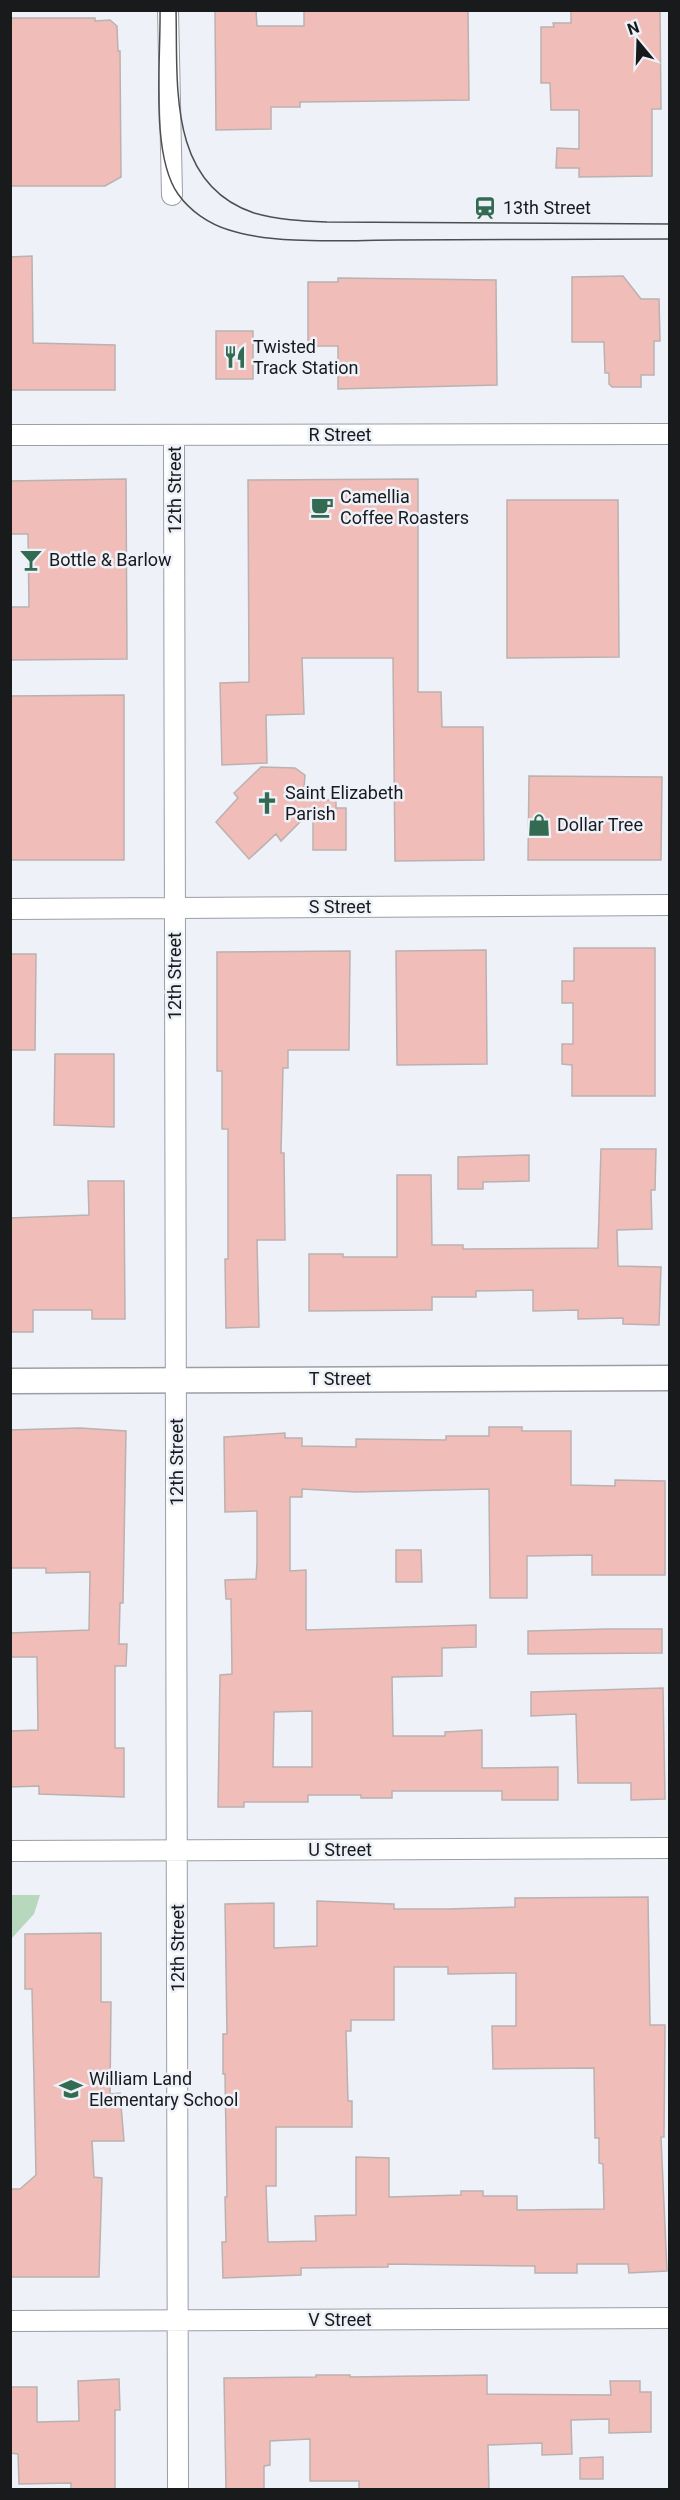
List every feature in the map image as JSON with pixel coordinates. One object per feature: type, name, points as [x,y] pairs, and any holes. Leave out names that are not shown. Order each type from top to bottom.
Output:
[{"type":"street","points":[[168,10],[172,195]]},
{"type":"street","name":"R Street","points":[[10,435],[669,434]]},
{"type":"street","name":"12th Street","points":[[174,435],[178,2490]]},
{"type":"street","name":"S Street","points":[[10,909],[669,905]]},
{"type":"street","name":"T Street","points":[[10,1381],[669,1377]]},
{"type":"street","name":"U Street","points":[[10,1851],[669,1848]]},
{"type":"street","name":"V Street","points":[[10,2321],[669,2318]]},
{"type":"green space","points":[[11,1895],[40,1895],[34,1914],[11,1939]]},
{"type":"building","points":[[215,10],[256,10],[257,26],[304,26],[304,10],[468,10],[469,100],[300,102],[300,107],[271,107],[271,129],[216,130]]},
{"type":"building","points":[[571,10],[660,10],[661,109],[652,109],[652,176],[579,177],[579,168],[556,168],[557,148],[579,149],[579,110],[551,110],[550,83],[541,83],[541,27],[554,27],[553,23],[571,23]]},
{"type":"building","points":[[10,18],[95,18],[95,21],[110,20],[117,26],[118,51],[120,51],[121,177],[105,186],[10,186]]},
{"type":"building","points":[[32,256],[33,343],[115,345],[115,390],[10,390],[10,257]]},
{"type":"building","points":[[623,276],[641,299],[659,299],[660,341],[654,341],[654,375],[641,375],[641,387],[612,387],[609,384],[609,373],[605,373],[604,342],[572,342],[572,277]]},
{"type":"building","points":[[338,278],[496,280],[497,385],[338,389],[338,346],[308,346],[308,282],[338,282]]},
{"type":"building","points":[[216,331],[253,331],[253,379],[216,379]]},
{"type":"building","points":[[126,479],[127,659],[10,660],[10,607],[29,607],[28,534],[10,534],[10,481]]},
{"type":"building","points":[[418,479],[418,692],[441,692],[442,727],[483,727],[484,860],[395,861],[393,658],[302,658],[304,714],[266,715],[267,763],[222,765],[220,683],[249,682],[248,480]]},
{"type":"building","points":[[507,500],[618,500],[619,657],[507,658]]},
{"type":"building","points":[[124,695],[124,860],[10,860],[10,696]]},
{"type":"building","points":[[261,767],[295,768],[305,775],[303,800],[336,800],[336,808],[346,808],[346,850],[313,850],[313,809],[281,841],[276,834],[249,859],[216,822],[238,798],[234,793]]},
{"type":"building","points":[[529,776],[662,777],[661,860],[528,860]]},
{"type":"building","points":[[574,948],[655,948],[655,1096],[572,1096],[572,1065],[562,1064],[562,1044],[573,1044],[573,1003],[562,1003],[562,981],[574,981]]},
{"type":"building","points":[[486,950],[487,1064],[397,1065],[396,951]]},
{"type":"building","points":[[350,951],[349,1050],[288,1050],[288,1068],[283,1068],[281,1153],[284,1153],[285,1240],[257,1240],[259,1327],[226,1328],[228,1129],[222,1129],[222,1071],[217,1071],[217,952]]},
{"type":"building","points":[[10,954],[36,954],[35,1050],[10,1050]]},
{"type":"building","points":[[55,1054],[114,1054],[114,1127],[54,1125]]},
{"type":"building","points":[[601,1149],[656,1149],[655,1190],[651,1190],[652,1229],[617,1230],[618,1266],[661,1267],[659,1325],[623,1324],[623,1318],[578,1319],[578,1310],[533,1311],[533,1290],[476,1291],[476,1297],[432,1297],[432,1310],[309,1311],[309,1254],[343,1254],[343,1257],[397,1257],[397,1175],[431,1175],[432,1245],[463,1245],[463,1249],[598,1248]]},
{"type":"building","points":[[529,1155],[529,1181],[483,1182],[483,1189],[458,1189],[458,1157]]},
{"type":"building","points":[[88,1181],[124,1181],[125,1319],[92,1319],[92,1310],[33,1310],[33,1332],[10,1332],[10,1218],[89,1215]]},
{"type":"building","points":[[489,1427],[522,1427],[522,1431],[571,1431],[571,1485],[615,1486],[615,1480],[665,1481],[665,1575],[592,1575],[592,1555],[527,1556],[527,1598],[490,1598],[489,1489],[356,1492],[302,1489],[302,1497],[290,1497],[290,1571],[306,1570],[306,1630],[476,1625],[476,1647],[442,1648],[442,1676],[392,1677],[393,1736],[445,1736],[445,1732],[482,1730],[482,1768],[558,1767],[558,1800],[502,1800],[502,1791],[392,1791],[392,1798],[361,1798],[361,1795],[308,1795],[308,1802],[244,1802],[244,1807],[218,1807],[220,1675],[232,1674],[231,1599],[226,1599],[225,1580],[256,1579],[257,1564],[257,1511],[225,1512],[224,1437],[285,1433],[285,1438],[302,1438],[302,1446],[356,1447],[356,1439],[446,1440],[446,1436],[489,1436]],"holes":[[[312,1711],[312,1767],[273,1767],[274,1712]]]},
{"type":"building","points":[[80,1428],[126,1431],[123,1603],[120,1603],[119,1644],[127,1644],[126,1666],[115,1666],[115,1748],[124,1748],[124,1797],[39,1794],[39,1786],[10,1787],[10,1731],[38,1730],[37,1657],[10,1657],[10,1633],[89,1630],[90,1572],[46,1573],[46,1568],[10,1568],[10,1430]]},
{"type":"building","points":[[396,1550],[421,1550],[422,1582],[396,1582]]},
{"type":"building","points":[[662,1629],[662,1653],[528,1654],[528,1631]]},
{"type":"building","points":[[663,1688],[665,1799],[631,1800],[631,1783],[578,1783],[576,1714],[531,1716],[531,1692]]},
{"type":"building","points":[[648,1897],[650,2025],[665,2025],[664,2137],[661,2137],[667,2271],[629,2273],[628,2264],[577,2264],[577,2273],[535,2273],[535,2266],[388,2264],[388,2267],[301,2268],[301,2275],[223,2278],[222,2242],[226,2242],[225,2197],[227,2197],[225,2074],[223,2074],[223,2034],[227,2034],[225,1904],[274,1903],[274,1948],[317,1946],[317,1901],[394,1904],[394,1909],[447,1909],[515,1907],[515,1898]],"holes":[[[394,1967],[448,1967],[448,1974],[516,1973],[516,2026],[492,2026],[493,2069],[594,2068],[595,2138],[599,2138],[599,2163],[603,2164],[604,2209],[517,2210],[517,2196],[483,2196],[483,2191],[461,2191],[461,2195],[389,2197],[389,2158],[356,2157],[356,2215],[315,2216],[316,2241],[268,2242],[266,2186],[276,2186],[276,2127],[352,2127],[352,2101],[348,2101],[346,2031],[351,2031],[351,2020],[394,2020]]]},
{"type":"building","points":[[101,1933],[101,2002],[111,2002],[110,2094],[120,2093],[124,2141],[92,2141],[94,2177],[102,2178],[99,2277],[10,2277],[10,2189],[20,2189],[36,2175],[32,1989],[25,1989],[25,1934]]},
{"type":"building","points":[[316,2375],[350,2375],[350,2377],[487,2375],[487,2394],[611,2395],[610,2381],[640,2381],[640,2392],[651,2392],[651,2432],[609,2433],[609,2419],[571,2420],[572,2454],[542,2455],[542,2443],[488,2445],[489,2490],[359,2490],[359,2481],[310,2481],[310,2439],[270,2441],[270,2465],[264,2466],[264,2490],[226,2490],[224,2378],[316,2377]]},
{"type":"building","points":[[119,2379],[120,2410],[115,2410],[115,2490],[71,2490],[71,2483],[19,2484],[18,2454],[10,2453],[10,2387],[37,2387],[37,2422],[79,2421],[78,2381]]},
{"type":"building","points":[[603,2457],[603,2479],[580,2479],[580,2458]]},
{"type":"tram line","points":[[160,10],[160,131],[169,177],[183,200],[194,211],[214,224],[248,235],[312,241],[670,239]]},
{"type":"tram line","points":[[176,10],[179,99],[183,128],[192,156],[205,179],[226,199],[254,213],[281,219],[327,222],[670,224]]},
{"type":"place","name":"13th Street","points":[[485,208]]},
{"type":"place","name":"Twisted Track Station","points":[[235,357]]},
{"type":"place","name":"Camellia Coffee Roasters","points":[[322,507]]},
{"type":"place","name":"Bottle & Barlow","points":[[31,560]]},
{"type":"place","name":"Saint Elizabeth Parish","points":[[267,803]]},
{"type":"place","name":"Dollar Tree","points":[[539,825]]},
{"type":"place","name":"William Land Elementary School","points":[[71,2089]]}]
